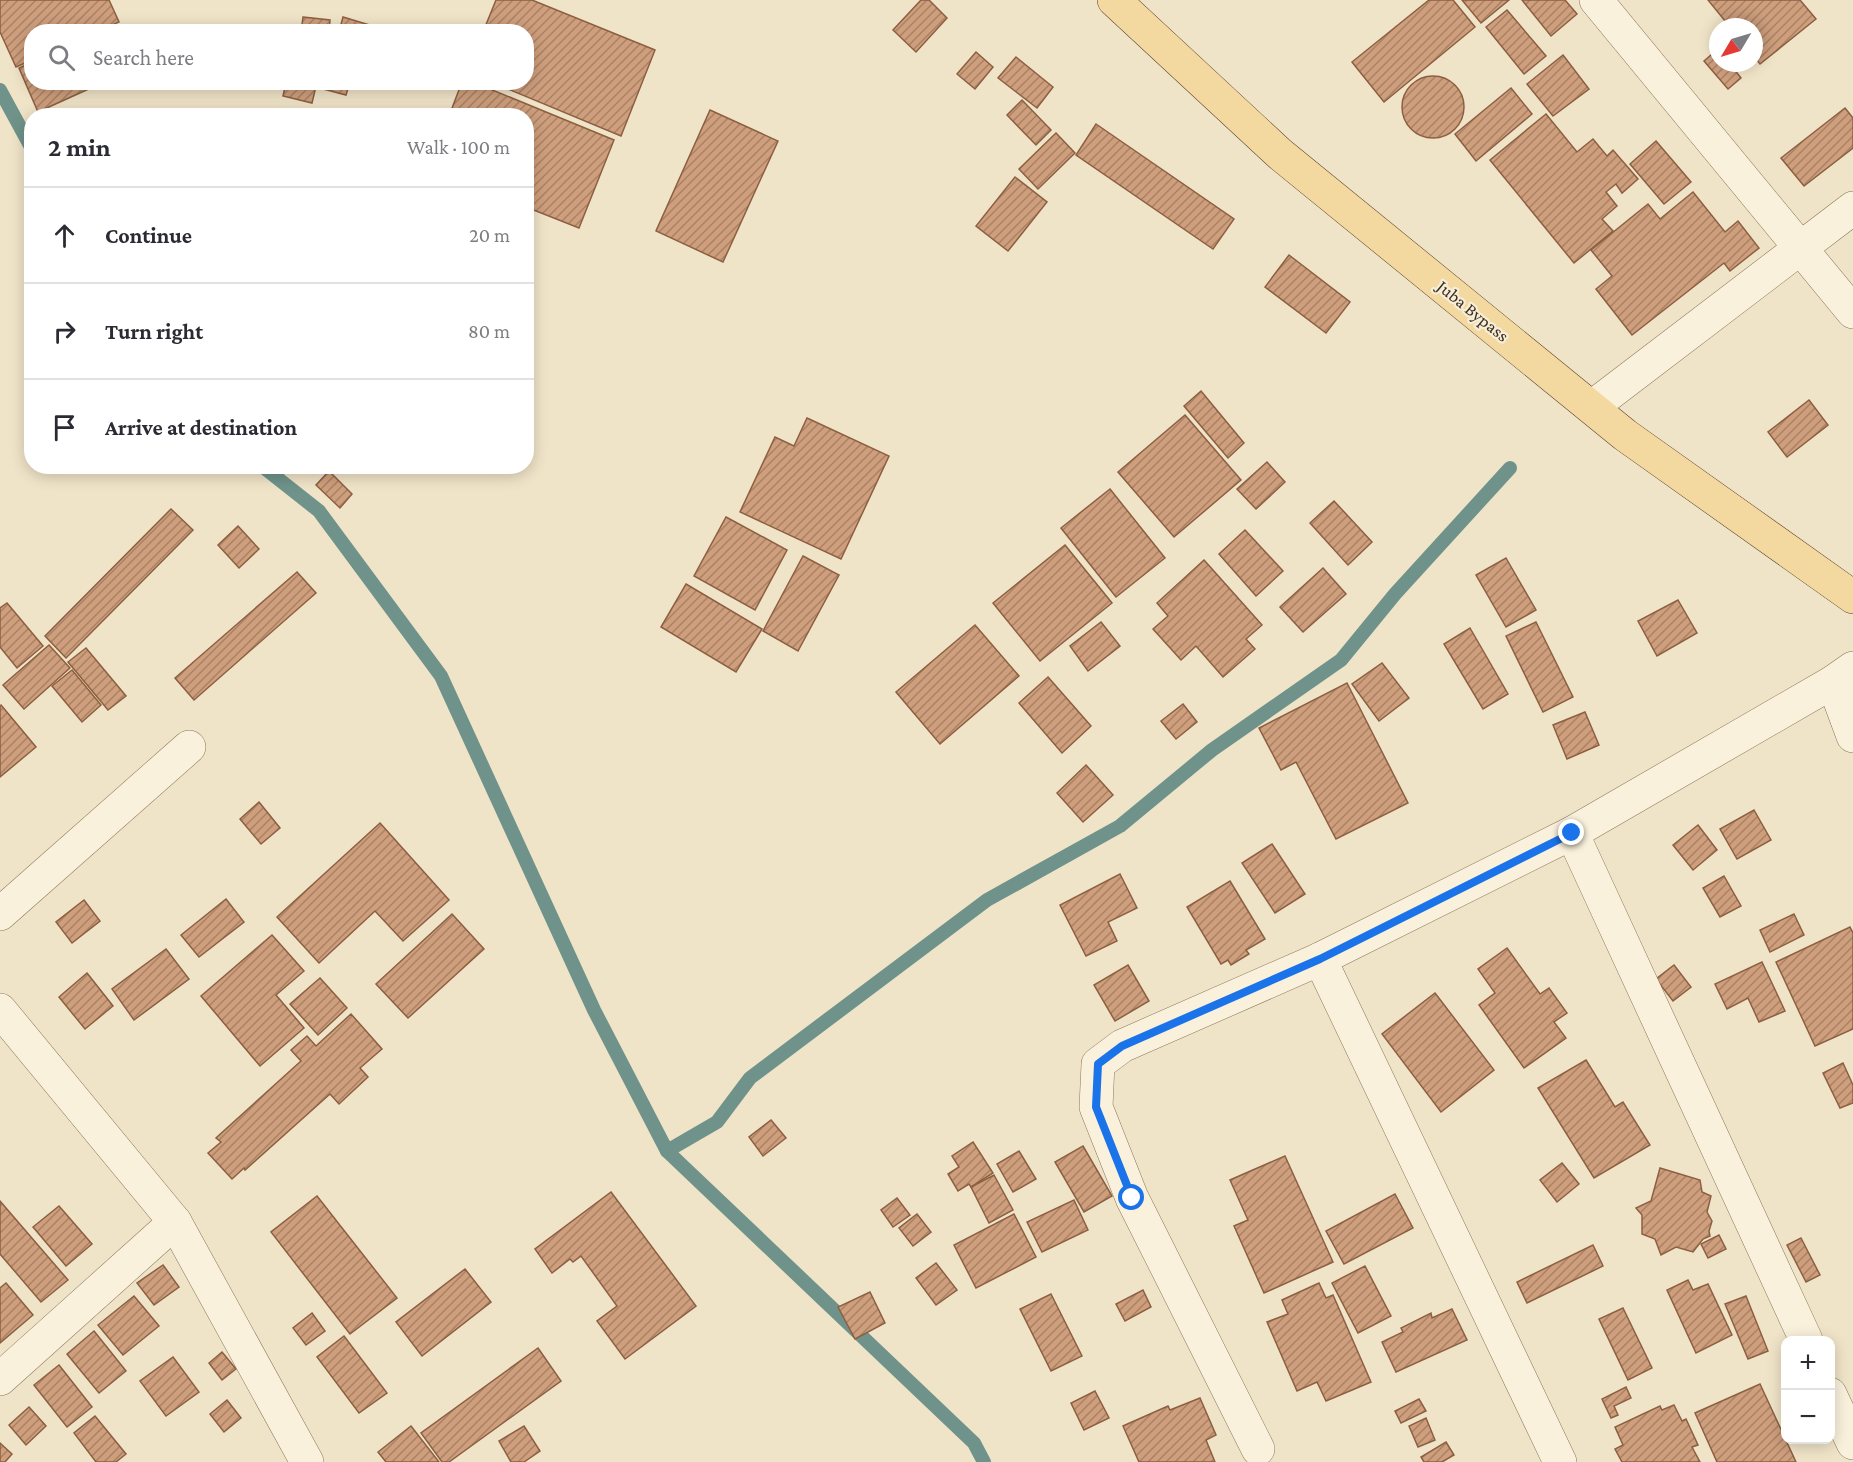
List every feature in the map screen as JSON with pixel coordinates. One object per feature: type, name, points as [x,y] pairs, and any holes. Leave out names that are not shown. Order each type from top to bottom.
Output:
[{"type":"main road","name":"Juba Bypass","points":[[1114,0],[1280,154],[1625,435],[1853,597]]},
{"type":"street","points":[[1596,0],[1853,312]]},
{"type":"street","points":[[1592,407],[1853,208]]},
{"type":"street","points":[[1258,1449],[1132,1198],[1096,1107],[1098,1064],[1122,1046],[1320,959],[1572,833],[1843,675],[1853,736]]},
{"type":"street","points":[[0,914],[189,747]]},
{"type":"street","points":[[1572,833],[1804,1336]]},
{"type":"street","points":[[1320,959],[1560,1462]]},
{"type":"street","points":[[0,1010],[175,1222],[307,1462]]},
{"type":"street","points":[[0,1379],[175,1222]]},
{"type":"street","points":[[1835,1405],[1853,1443]]},
{"type":"building","points":[[0,0],[109,0],[119,22],[115,24],[24,24],[24,64],[16,67],[0,32]]},
{"type":"building","points":[[496,0],[532,0],[655,50],[621,136],[510,90],[534,90],[534,24],[486,24]]},
{"type":"building","points":[[921,0],[929,0],[947,18],[916,52],[893,30]]},
{"type":"building","points":[[1429,0],[1453,0],[1475,27],[1384,102],[1352,62]]},
{"type":"building","points":[[1462,0],[1509,0],[1481,23]]},
{"type":"building","points":[[1522,0],[1565,0],[1577,14],[1551,36]]},
{"type":"building","points":[[1708,0],[1800,0],[1816,19],[1763,62],[1763,18],[1723,18]]},
{"type":"building","points":[[1507,10],[1546,56],[1524,74],[1486,27]]},
{"type":"building","points":[[303,17],[330,20],[330,24],[302,24]]},
{"type":"building","points":[[343,17],[366,24],[341,24]]},
{"type":"building","points":[[976,52],[993,67],[975,89],[957,74]]},
{"type":"building","points":[[1563,55],[1589,89],[1553,116],[1527,84]]},
{"type":"building","points":[[1016,57],[1053,87],[1037,108],[998,78]]},
{"type":"building","points":[[1709,57],[1709,67],[1704,61]]},
{"type":"building","points":[[24,66],[24,80],[19,68]]},
{"type":"building","points":[[1713,72],[1736,72],[1741,78],[1728,89]]},
{"type":"building","points":[[1433,76],[1455,85],[1464,107],[1455,129],[1433,138],[1411,129],[1402,107],[1411,85]]},
{"type":"building","points":[[1511,88],[1532,114],[1476,161],[1455,134]]},
{"type":"building","points":[[28,90],[86,90],[47,108],[36,108]]},
{"type":"building","points":[[284,90],[315,90],[312,103],[283,96]]},
{"type":"building","points":[[327,90],[348,90],[346,95]]},
{"type":"building","points":[[459,90],[492,90],[614,140],[579,228],[534,210],[534,108],[452,108]]},
{"type":"building","points":[[1022,100],[1051,130],[1036,145],[1007,115]]},
{"type":"building","points":[[1845,108],[1853,118],[1853,148],[1804,186],[1781,158]]},
{"type":"building","points":[[710,110],[778,141],[723,262],[656,231]]},
{"type":"building","points":[[1546,114],[1577,152],[1593,139],[1607,156],[1613,150],[1638,179],[1622,193],[1616,184],[1606,192],[1617,206],[1602,219],[1613,231],[1574,263],[1490,160]]},
{"type":"building","points":[[1096,124],[1234,219],[1213,249],[1076,155]]},
{"type":"building","points":[[1056,133],[1075,153],[1038,189],[1019,169]]},
{"type":"building","points":[[1656,141],[1691,182],[1664,204],[1630,164]]},
{"type":"building","points":[[1015,177],[1047,202],[1008,251],[976,226]]},
{"type":"building","points":[[1693,192],[1725,232],[1738,221],[1759,248],[1730,271],[1724,263],[1632,335],[1596,289],[1612,276],[1591,250],[1648,204],[1660,219]]},
{"type":"building","points":[[1289,255],[1350,302],[1326,333],[1265,287]]},
{"type":"building","points":[[1201,391],[1244,443],[1228,458],[1184,406]]},
{"type":"building","points":[[1809,400],[1828,425],[1787,457],[1768,432]]},
{"type":"building","points":[[1185,415],[1241,480],[1174,537],[1118,472]]},
{"type":"building","points":[[807,418],[889,456],[841,559],[740,512],[775,437],[794,446]]},
{"type":"building","points":[[1267,462],[1285,482],[1256,509],[1237,489]]},
{"type":"building","points":[[326,474],[332,474],[352,494],[340,508],[316,485]]},
{"type":"building","points":[[1110,489],[1165,558],[1116,597],[1061,528]]},
{"type":"building","points":[[1334,501],[1372,542],[1348,565],[1310,523]]},
{"type":"building","points":[[171,509],[193,530],[66,658],[45,636]]},
{"type":"building","points":[[726,517],[787,550],[755,610],[694,576]]},
{"type":"building","points":[[238,526],[259,549],[239,568],[218,545]]},
{"type":"building","points":[[1245,530],[1283,571],[1256,596],[1219,554]]},
{"type":"building","points":[[1065,545],[1112,603],[1040,661],[993,603]]},
{"type":"building","points":[[803,556],[839,575],[798,651],[763,631]]},
{"type":"building","points":[[1506,558],[1536,610],[1506,627],[1476,575]]},
{"type":"building","points":[[1204,560],[1262,625],[1246,639],[1255,649],[1223,677],[1196,646],[1181,660],[1153,629],[1168,616],[1157,603]]},
{"type":"building","points":[[1323,568],[1346,594],[1303,632],[1280,607]]},
{"type":"building","points":[[297,572],[316,593],[194,700],[175,678]]},
{"type":"building","points":[[686,584],[762,629],[736,672],[661,627]]},
{"type":"building","points":[[1678,600],[1697,633],[1657,656],[1638,621]]},
{"type":"building","points":[[7,603],[43,646],[17,668],[0,647],[0,608]]},
{"type":"building","points":[[1101,622],[1120,646],[1088,671],[1070,646]]},
{"type":"building","points":[[1536,622],[1573,697],[1543,712],[1506,636]]},
{"type":"building","points":[[975,625],[1019,676],[940,744],[896,692]]},
{"type":"building","points":[[1470,628],[1508,694],[1483,709],[1444,644]]},
{"type":"building","points":[[49,645],[70,668],[24,709],[3,685]]},
{"type":"building","points":[[86,648],[126,696],[108,710],[68,662]]},
{"type":"building","points":[[1382,663],[1409,698],[1379,721],[1352,684]]},
{"type":"building","points":[[72,670],[101,705],[82,722],[52,686]]},
{"type":"building","points":[[1048,677],[1091,726],[1062,753],[1019,703]]},
{"type":"building","points":[[1347,683],[1408,803],[1336,839],[1296,762],[1281,770],[1259,728]]},
{"type":"building","points":[[1183,704],[1197,722],[1176,739],[1161,721]]},
{"type":"building","points":[[0,706],[36,747],[0,777]]},
{"type":"building","points":[[1585,712],[1599,745],[1567,759],[1553,725]]},
{"type":"building","points":[[1086,765],[1113,795],[1083,822],[1057,793]]},
{"type":"building","points":[[259,802],[280,828],[261,844],[240,819]]},
{"type":"building","points":[[1754,810],[1771,840],[1737,859],[1720,829]]},
{"type":"building","points":[[380,823],[449,900],[403,941],[375,911],[319,963],[277,917]]},
{"type":"building","points":[[1698,825],[1717,850],[1693,870],[1673,845]]},
{"type":"building","points":[[1272,844],[1305,894],[1275,913],[1242,863]]},
{"type":"building","points":[[1120,874],[1137,908],[1108,922],[1117,941],[1086,956],[1060,905]]},
{"type":"building","points":[[1724,876],[1741,906],[1720,917],[1703,888]]},
{"type":"building","points":[[1230,881],[1265,939],[1246,950],[1249,954],[1231,965],[1228,960],[1221,964],[1187,907]]},
{"type":"building","points":[[226,899],[244,922],[199,957],[181,935]]},
{"type":"building","points":[[84,900],[100,921],[72,943],[56,922]]},
{"type":"building","points":[[452,914],[484,949],[408,1018],[376,984]]},
{"type":"building","points":[[1794,914],[1804,935],[1770,952],[1760,930]]},
{"type":"building","points":[[1850,927],[1853,933],[1853,1029],[1815,1046],[1776,962]]},
{"type":"building","points":[[272,935],[304,971],[276,995],[304,1028],[260,1066],[201,996]]},
{"type":"building","points":[[1507,948],[1540,994],[1549,988],[1567,1013],[1554,1022],[1566,1038],[1524,1068],[1479,1005],[1495,993],[1478,969]]},
{"type":"building","points":[[166,949],[189,979],[134,1020],[112,989]]},
{"type":"building","points":[[1762,962],[1785,1011],[1759,1022],[1748,998],[1727,1009],[1715,984]]},
{"type":"building","points":[[1128,965],[1149,1001],[1115,1021],[1094,985]]},
{"type":"building","points":[[1674,965],[1691,987],[1673,1001],[1656,979]]},
{"type":"building","points":[[87,973],[113,1006],[85,1029],[59,997]]},
{"type":"building","points":[[320,978],[347,1008],[318,1035],[290,1004]]},
{"type":"building","points":[[1435,993],[1494,1070],[1441,1112],[1382,1034]]},
{"type":"building","points":[[351,1014],[382,1049],[360,1068],[368,1077],[339,1104],[330,1094],[232,1179],[208,1153],[221,1142],[216,1138],[301,1061],[291,1050],[307,1036],[316,1046]]},
{"type":"building","points":[[1586,1060],[1615,1107],[1623,1102],[1650,1145],[1594,1178],[1538,1088]]},
{"type":"building","points":[[1843,1063],[1853,1085],[1853,1103],[1840,1108],[1823,1073]]},
{"type":"building","points":[[771,1120],[786,1138],[763,1156],[749,1137]]},
{"type":"building","points":[[973,1142],[993,1173],[971,1187],[969,1184],[958,1191],[948,1174],[959,1167],[952,1156]]},
{"type":"building","points":[[1083,1146],[1112,1196],[1084,1212],[1055,1162]]},
{"type":"building","points":[[1019,1151],[1036,1179],[1013,1192],[997,1164]]},
{"type":"building","points":[[1285,1156],[1333,1262],[1264,1293],[1234,1226],[1248,1220],[1230,1180]]},
{"type":"building","points":[[1562,1163],[1579,1184],[1557,1202],[1540,1180]]},
{"type":"building","points":[[1660,1168],[1700,1180],[1702,1192],[1711,1196],[1707,1212],[1712,1221],[1710,1236],[1703,1239],[1693,1252],[1676,1247],[1661,1255],[1655,1239],[1642,1234],[1642,1215],[1636,1208],[1651,1201]]},
{"type":"building","points":[[994,1175],[1013,1210],[989,1223],[971,1187]]},
{"type":"building","points":[[611,1192],[696,1306],[625,1359],[597,1321],[617,1306],[581,1256],[573,1262],[570,1259],[552,1273],[535,1249]]},
{"type":"building","points":[[1395,1194],[1413,1228],[1344,1264],[1326,1231]]},
{"type":"building","points":[[317,1196],[397,1298],[350,1334],[271,1232]]},
{"type":"building","points":[[897,1198],[910,1215],[893,1227],[881,1210]]},
{"type":"building","points":[[1074,1200],[1088,1230],[1042,1252],[1027,1222]]},
{"type":"building","points":[[0,1201],[68,1280],[41,1302],[0,1254]]},
{"type":"building","points":[[59,1206],[92,1244],[66,1266],[33,1227]]},
{"type":"building","points":[[917,1214],[931,1232],[913,1246],[899,1228]]},
{"type":"building","points":[[1014,1214],[1036,1257],[976,1288],[954,1245]]},
{"type":"building","points":[[1719,1235],[1726,1249],[1708,1258],[1701,1244]]},
{"type":"building","points":[[1801,1238],[1820,1275],[1806,1282],[1787,1245]]},
{"type":"building","points":[[1593,1245],[1603,1266],[1527,1303],[1517,1282]]},
{"type":"building","points":[[936,1263],[957,1290],[936,1305],[916,1278]]},
{"type":"building","points":[[163,1265],[179,1287],[154,1305],[137,1283]]},
{"type":"building","points":[[1365,1266],[1391,1316],[1358,1333],[1332,1283]]},
{"type":"building","points":[[465,1269],[491,1302],[422,1356],[396,1322]]},
{"type":"building","points":[[1688,1280],[1693,1290],[1708,1284],[1732,1335],[1696,1353],[1667,1290]]},
{"type":"building","points":[[6,1283],[33,1315],[0,1343],[0,1288]]},
{"type":"building","points":[[1319,1283],[1326,1298],[1333,1295],[1371,1382],[1326,1401],[1317,1382],[1297,1391],[1267,1322],[1288,1314],[1282,1300]]},
{"type":"building","points":[[1143,1290],[1151,1307],[1125,1321],[1116,1304]]},
{"type":"building","points":[[870,1292],[885,1323],[855,1339],[838,1307]]},
{"type":"building","points":[[1051,1294],[1082,1356],[1051,1371],[1020,1309]]},
{"type":"building","points":[[134,1296],[159,1326],[123,1355],[98,1325]]},
{"type":"building","points":[[1746,1296],[1768,1351],[1748,1359],[1725,1304]]},
{"type":"building","points":[[1623,1308],[1652,1368],[1628,1380],[1599,1319]]},
{"type":"building","points":[[1452,1309],[1467,1340],[1396,1372],[1382,1342],[1403,1332],[1401,1328],[1431,1313],[1432,1318]]},
{"type":"building","points":[[312,1313],[325,1331],[306,1345],[293,1328]]},
{"type":"building","points":[[94,1331],[126,1371],[99,1393],[67,1354]]},
{"type":"building","points":[[344,1336],[387,1393],[359,1413],[317,1357]]},
{"type":"building","points":[[538,1348],[561,1381],[449,1462],[442,1462],[421,1433]]},
{"type":"building","points":[[222,1352],[236,1369],[222,1380],[209,1363]]},
{"type":"building","points":[[173,1357],[199,1392],[166,1416],[140,1381]]},
{"type":"building","points":[[59,1365],[92,1407],[67,1427],[34,1385]]},
{"type":"building","points":[[1760,1384],[1781,1430],[1781,1444],[1788,1444],[1796,1462],[1717,1462],[1695,1413]]},
{"type":"building","points":[[1626,1387],[1631,1398],[1614,1406],[1618,1415],[1611,1418],[1602,1399]]},
{"type":"building","points":[[1095,1391],[1109,1418],[1084,1430],[1071,1403]]},
{"type":"building","points":[[1200,1398],[1216,1435],[1206,1440],[1215,1462],[1139,1462],[1123,1426],[1168,1406],[1170,1410]]},
{"type":"building","points":[[1419,1399],[1426,1411],[1401,1423],[1395,1411]]},
{"type":"building","points":[[227,1400],[241,1418],[224,1432],[210,1414]]},
{"type":"building","points":[[1674,1405],[1682,1421],[1686,1419],[1698,1445],[1692,1447],[1700,1462],[1622,1462],[1615,1449],[1623,1445],[1615,1427],[1660,1406],[1662,1410]]},
{"type":"building","points":[[29,1407],[46,1426],[26,1445],[9,1425]]},
{"type":"building","points":[[95,1416],[126,1454],[116,1462],[96,1462],[74,1433]]},
{"type":"building","points":[[1426,1418],[1435,1440],[1418,1447],[1409,1426]]},
{"type":"building","points":[[411,1426],[439,1462],[386,1462],[378,1452]]},
{"type":"building","points":[[524,1426],[540,1451],[524,1462],[511,1462],[499,1441]]},
{"type":"building","points":[[1446,1442],[1454,1455],[1442,1462],[1424,1462],[1421,1457]]},
{"type":"building","points":[[0,1443],[12,1454],[5,1462],[0,1462]]},
{"type":"waterway","points":[[0,90],[24,134]]},
{"type":"waterway","points":[[667,1151],[717,1122],[750,1078],[987,900],[1120,826],[1212,750],[1341,660],[1395,594],[1510,468]]},
{"type":"waterway","points":[[272,474],[319,511],[441,676],[594,1010],[667,1151],[974,1443],[984,1462]]},
{"type":"route","points":[[1132,1198],[1096,1107],[1098,1064],[1122,1046],[1320,959],[1572,833]]}]
